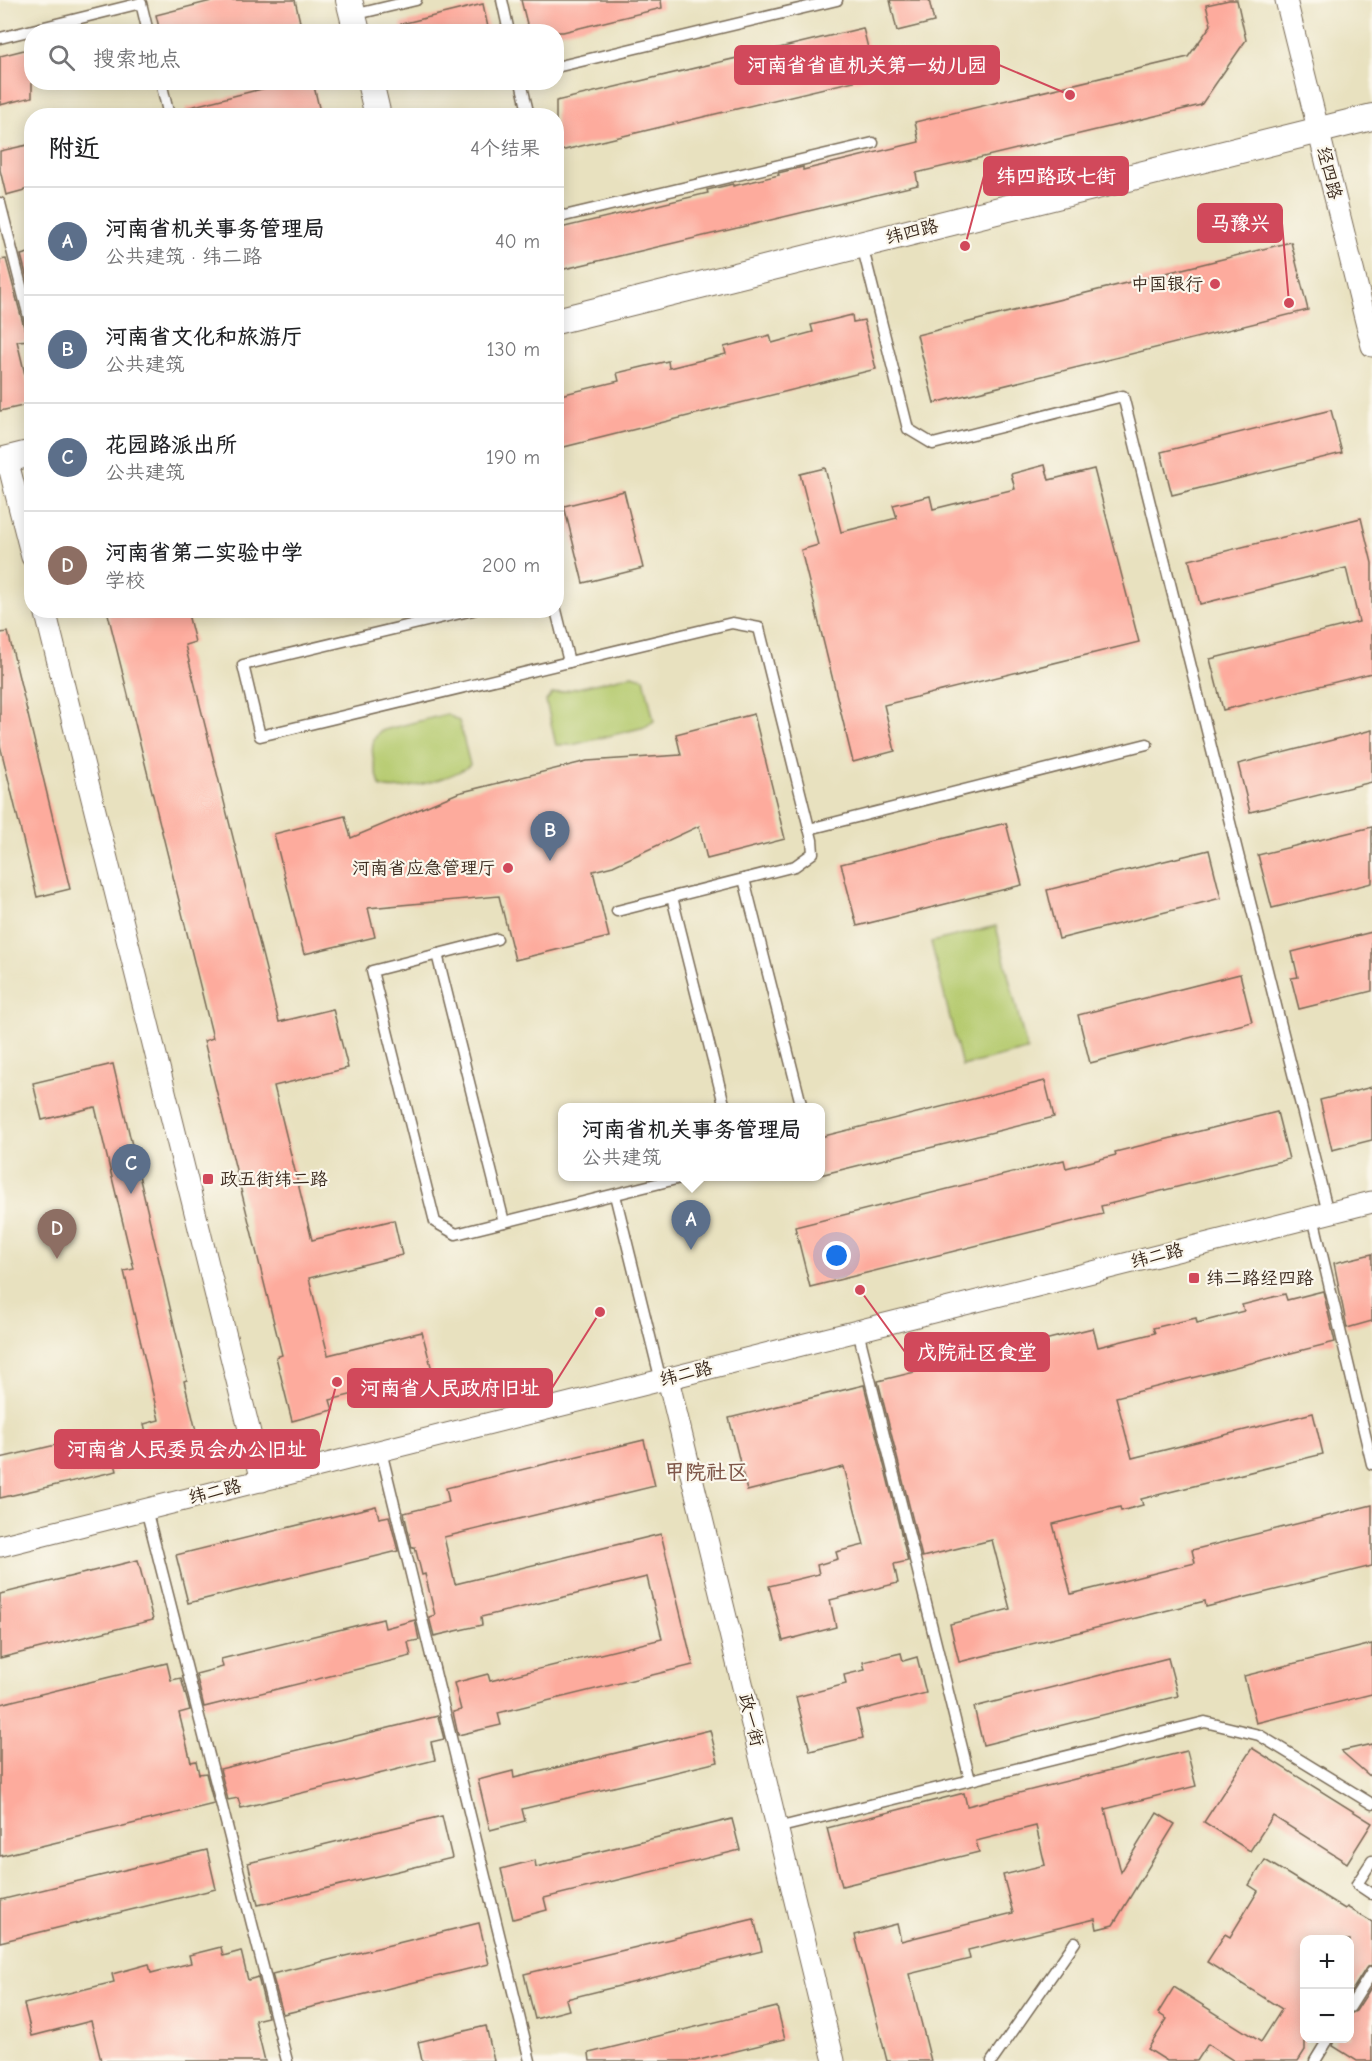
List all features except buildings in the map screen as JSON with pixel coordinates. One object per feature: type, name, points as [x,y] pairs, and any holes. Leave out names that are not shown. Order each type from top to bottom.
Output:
[{"type":"street","name":"经四路","points":[[1286,0],[1372,346]]},
{"type":"street","points":[[372,90],[376,108]]},
{"type":"street","name":"纬四路","points":[[564,319],[1372,117]]},
{"type":"street","points":[[13,457],[24,515]]},
{"type":"street","points":[[47,618],[262,1480]]},
{"type":"street","name":"纬二路","points":[[0,1546],[1372,1202]]},
{"type":"street","name":"政一街","points":[[665,1380],[834,2061]]},
{"type":"lane","points":[[353,16],[416,0]]},
{"type":"lane","points":[[501,0],[507,24]]},
{"type":"lane","points":[[564,65],[837,0]]},
{"type":"lane","points":[[56,24],[141,3],[146,24]]},
{"type":"lane","points":[[0,38],[24,32]]},
{"type":"lane","points":[[162,90],[167,108]]},
{"type":"lane","points":[[523,90],[527,108]]},
{"type":"lane","points":[[564,216],[873,143]]},
{"type":"lane","points":[[0,203],[24,298]]},
{"type":"lane","points":[[862,245],[908,429],[933,444],[1123,396],[1320,1215],[1372,1464]]},
{"type":"lane","points":[[440,618],[243,665],[260,736],[732,623],[759,628],[813,853],[795,866],[617,911]]},
{"type":"lane","points":[[558,618],[569,662]]},
{"type":"lane","points":[[809,829],[1148,744]]},
{"type":"lane","points":[[744,879],[801,1103]]},
{"type":"lane","points":[[672,897],[724,1103]]},
{"type":"lane","points":[[497,939],[372,971],[435,1222],[456,1234],[669,1181]]},
{"type":"lane","points":[[437,954],[504,1222]]},
{"type":"lane","points":[[615,1195],[665,1380]]},
{"type":"lane","points":[[858,1331],[970,1780]]},
{"type":"lane","points":[[381,1451],[530,2061]]},
{"type":"lane","points":[[146,1509],[287,2061]]},
{"type":"lane","points":[[777,1828],[1205,1722],[1259,1735],[1372,1803]]},
{"type":"lane","points":[[1372,1861],[1357,1884],[1372,1894]]},
{"type":"lane","points":[[992,2061],[1075,1942]]},
{"type":"lane","points":[[1354,2001],[1372,1972]]},
{"type":"lane","points":[[1315,2061],[1326,2043]]},
{"type":"green space","points":[[632,675],[644,678],[654,721],[645,727],[572,745],[556,745],[546,701],[552,694]]},
{"type":"green space","points":[[447,714],[459,721],[470,765],[452,775],[426,783],[399,788],[380,786],[372,750],[380,731]]},
{"type":"green space","points":[[996,926],[1027,1050],[962,1066],[931,942]]},
{"type":"place","name":"河南省省直机关第一幼儿园","points":[[1070,95]]},
{"type":"place","name":"纬四路政七街","points":[[965,246]]},
{"type":"place","name":"中国银行","points":[[1215,284]]},
{"type":"place","name":"马豫兴","points":[[1289,303]]},
{"type":"place","name":"河南省文化和旅游厅","points":[[550,861]]},
{"type":"place","name":"河南省应急管理厅","points":[[508,868]]},
{"type":"place","name":"政五街纬二路","points":[[208,1179]]},
{"type":"place","name":"花园路派出所","points":[[131,1194]]},
{"type":"place","name":"河南省机关事务管理局","points":[[691,1250]]},
{"type":"place","name":"河南省第二实验中学","points":[[57,1259]]},
{"type":"place","name":"纬二路经四路","points":[[1194,1278]]},
{"type":"place","name":"戊院社区食堂","points":[[860,1290]]},
{"type":"place","name":"河南省人民政府旧址","points":[[600,1312]]},
{"type":"place","name":"河南省人民委员会办公旧址","points":[[337,1382]]},
{"type":"district","name":"甲院社区","points":[[706,1472]]}]
